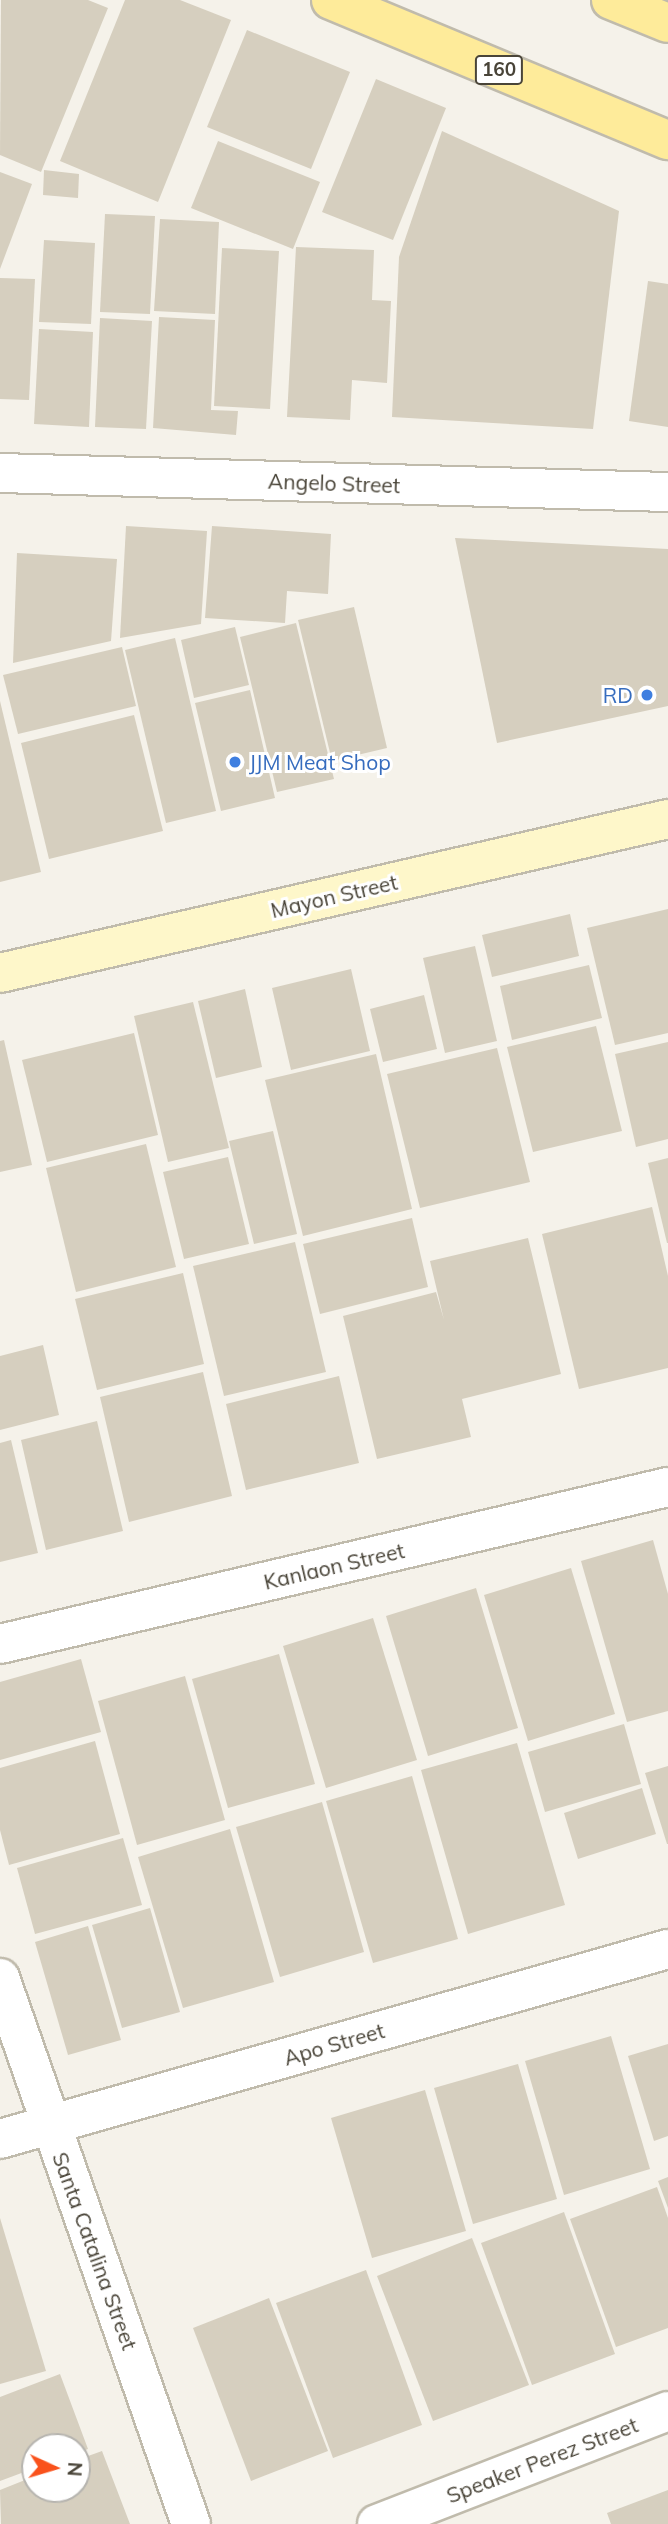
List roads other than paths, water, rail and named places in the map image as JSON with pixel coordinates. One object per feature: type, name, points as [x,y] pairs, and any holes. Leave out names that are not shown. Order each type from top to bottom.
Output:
[{"type":"main road","name":"160","points":[[331,0],[668,140]]},
{"type":"main road","points":[[611,0],[668,23]]},
{"type":"main road","name":"Mayon Street","points":[[0,973],[668,819]]},
{"type":"street","name":"Angelo Street","points":[[0,473],[668,492]]},
{"type":"street","name":"Kanlaon Street","points":[[0,1644],[668,1487]]},
{"type":"street","name":"Apo Street","points":[[0,2139],[668,1949]]},
{"type":"street","name":"Santa Catalina Street","points":[[0,1978],[191,2524]]},
{"type":"street","name":"Speaker Perez Street","points":[[377,2524],[668,2411]]},
{"type":"place","name":"RD","points":[[647,695]]},
{"type":"place","name":"JJM Meat Shop","points":[[235,762]]}]
